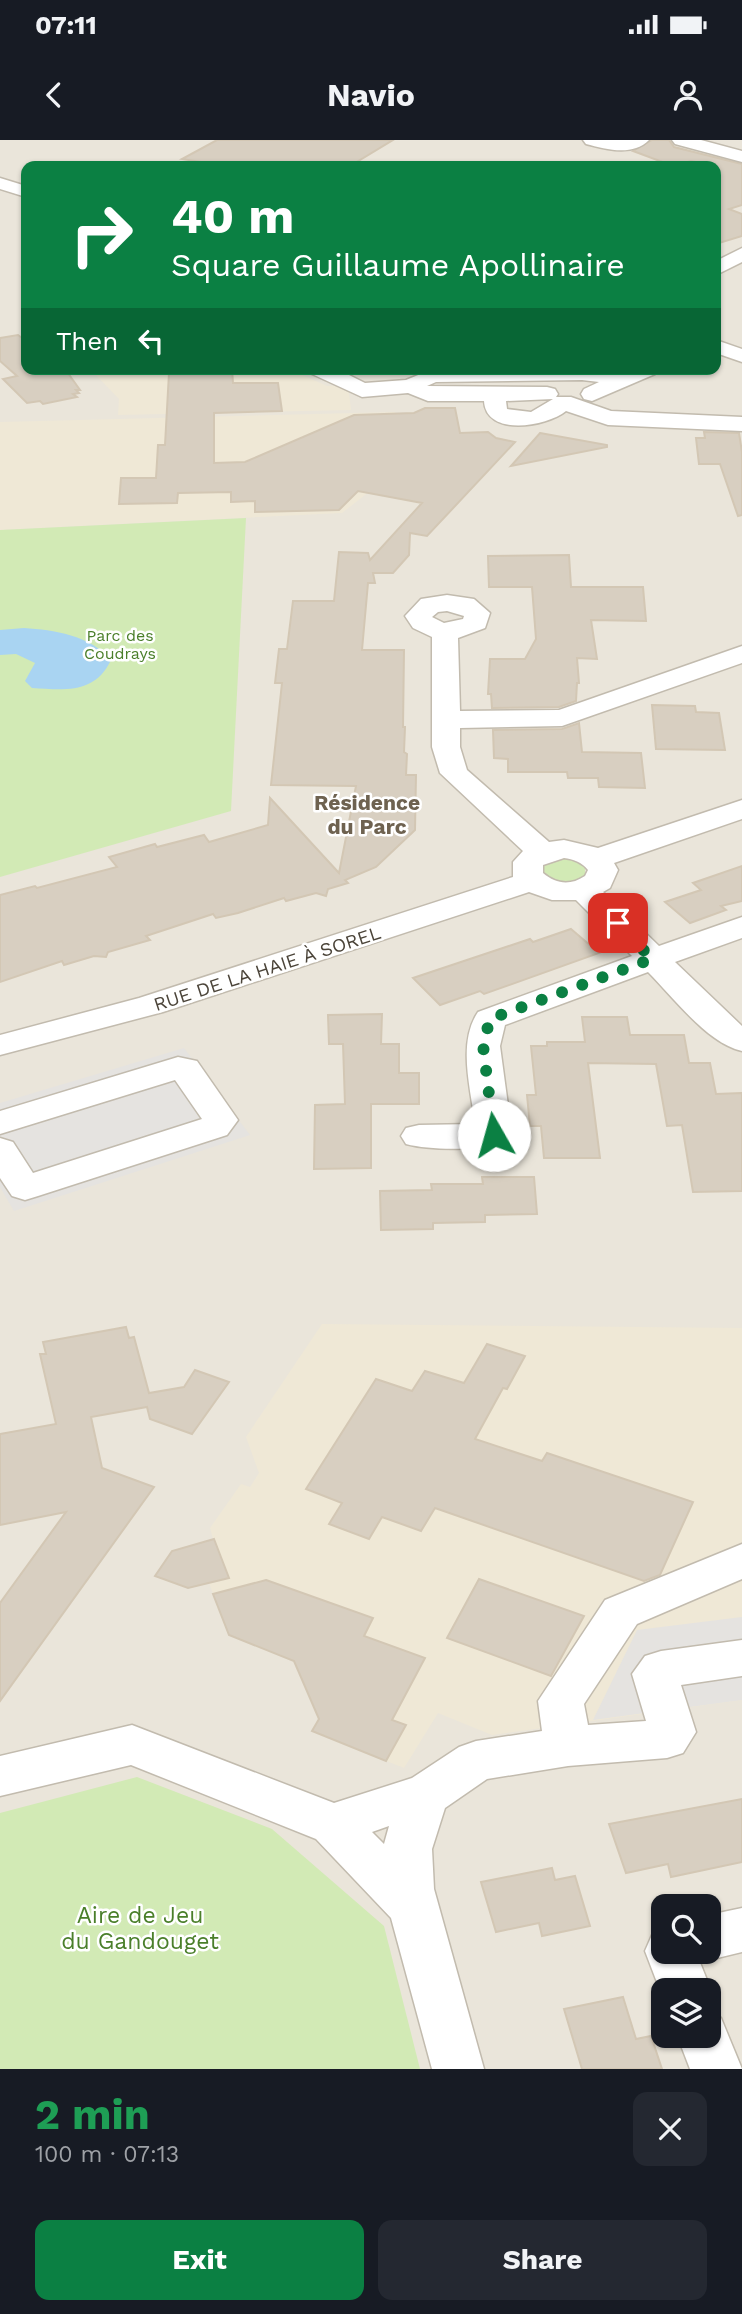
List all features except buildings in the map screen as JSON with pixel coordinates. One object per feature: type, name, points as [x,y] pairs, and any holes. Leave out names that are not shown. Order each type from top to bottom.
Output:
[{"type":"street","points":[[592,140],[621,146],[637,140]]},
{"type":"street","points":[[681,140],[742,157]]},
{"type":"street","points":[[0,183],[21,190]]},
{"type":"street","points":[[0,202],[21,205]]},
{"type":"street","points":[[721,246],[742,253]]},
{"type":"street","points":[[721,266],[742,253]]},
{"type":"street","points":[[721,348],[742,356]]},
{"type":"street","points":[[332,375],[362,390],[415,386],[428,394],[495,394],[496,412],[520,420],[548,414],[555,398]]},
{"type":"street","points":[[415,386],[422,379],[433,376],[464,375]]},
{"type":"street","points":[[579,375],[547,390],[555,398],[608,418],[742,424]]},
{"type":"street","points":[[602,375],[614,384]]},
{"type":"street","points":[[555,398],[576,401],[634,375]]},
{"type":"street","points":[[445,631],[446,747],[454,774],[537,867],[550,890],[584,890],[598,881],[603,870],[595,859],[564,849],[537,867]]},
{"type":"street","points":[[446,720],[562,718],[742,654]]},
{"type":"street","points":[[595,859],[742,809]]},
{"type":"street","name":"RUE DE LA HAIE À SOREL","points":[[0,1045],[151,1005],[537,867]]},
{"type":"street","points":[[584,890],[724,1028],[742,1041]]},
{"type":"street","points":[[419,1136],[494,1135],[483,1045],[490,1019],[742,927]]},
{"type":"street","points":[[0,1123],[178,1068],[186,1069],[220,1120],[214,1127],[12,1194],[0,1150]]},
{"type":"street","points":[[568,1746],[561,1701],[621,1612],[742,1561]]},
{"type":"street","points":[[333,1824],[427,1794],[476,1761],[568,1746],[667,1739],[673,1732],[655,1674],[661,1669],[742,1658]]},
{"type":"street","points":[[0,1776],[132,1745],[333,1824],[413,1907]]},
{"type":"street","points":[[427,1794],[409,1834],[404,1865],[458,2069]]},
{"type":"street","points":[[721,1934],[742,1930]]},
{"type":"street","points":[[708,2048],[716,2069]]},
{"type":"shaded area","points":[[0,140],[742,140],[742,2069],[0,2069]]},
{"type":"shaded area","points":[[96,375],[302,375],[327,386],[348,385],[351,410],[118,415],[119,399]]},
{"type":"shaded area","points":[[395,412],[402,466],[342,513],[0,530],[0,422]]},
{"type":"shaded area","points":[[184,1048],[250,1135],[14,1211],[0,1187],[0,1103]]},
{"type":"shaded area","points":[[322,1324],[742,1328],[742,1700],[492,1735],[438,1713],[404,1768],[312,1731],[319,1719],[294,1661],[229,1635],[209,1583],[188,1588],[155,1576],[172,1551],[213,1539],[210,1528],[241,1484],[250,1487],[259,1473],[246,1437]]},
{"type":"shaded area","points":[[742,1617],[742,1700],[593,1720],[637,1630]]},
{"type":"green space","name":"Parc des Coudrays","points":[[246,518],[231,811],[0,877],[0,530]]},
{"type":"green space","points":[[562,858],[576,861],[585,867],[585,875],[575,881],[565,882],[544,875],[542,867],[545,864]]},
{"type":"green space","name":"Aire de Jeu du Gandouget","points":[[137,1777],[272,1829],[384,1926],[420,2069],[0,2069],[0,1813]]},
{"type":"water","points":[[24,628],[59,632],[82,639],[111,660],[97,679],[78,688],[32,688],[25,681],[35,663],[16,654],[0,655],[0,630]]},
{"type":"district","name":"Résidence du Parc","points":[[367,815]]},
{"type":"route","points":[[494,1135],[483,1045],[490,1019],[652,959],[618,923]]}]
